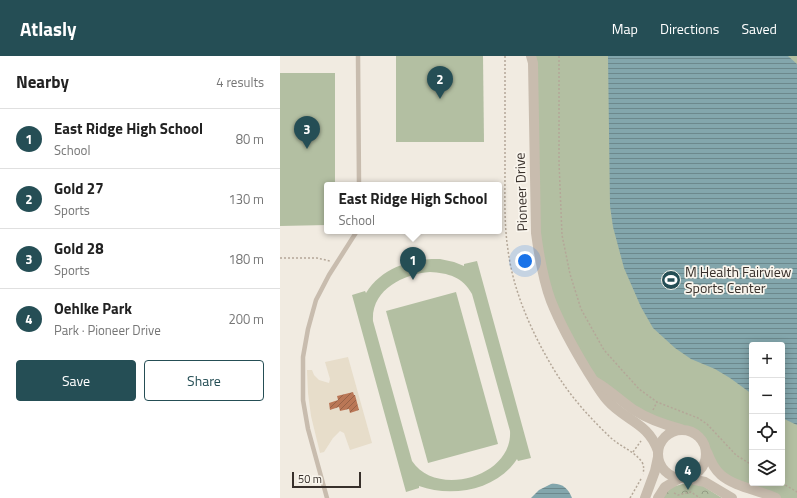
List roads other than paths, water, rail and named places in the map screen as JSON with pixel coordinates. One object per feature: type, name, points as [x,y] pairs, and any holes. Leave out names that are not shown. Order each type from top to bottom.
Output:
[{"type":"street","name":"Pioneer Drive","points":[[533,58],[536,233],[540,259],[551,300],[572,346],[607,400],[626,417],[647,431],[653,439],[658,454]]},
{"type":"street","name":"Pioneer Drive","points":[[593,379],[613,392],[641,414],[665,425],[682,429]]},
{"type":"street","points":[[645,498],[655,472],[662,441],[673,431],[682,429],[698,435],[704,443],[713,465],[722,476],[734,483],[776,498]]},
{"type":"street","points":[[658,498],[665,487],[683,478],[695,475],[700,471],[707,452]]},
{"type":"street","points":[[658,454],[662,467],[666,472],[673,476],[705,482],[732,498]]},
{"type":"lane","points":[[358,56],[359,182]]},
{"type":"lane","points":[[327,498],[306,420],[303,400],[303,356],[308,329],[316,300],[329,275],[355,234]]},
{"type":"water","points":[[608,56],[788,56],[797,64],[797,425],[785,419],[785,342],[749,342],[749,392],[715,369],[691,359],[675,348],[653,328],[641,307],[624,268],[613,227],[610,206]]},
{"type":"water","points":[[551,484],[558,484],[564,487],[569,491],[572,498],[531,498],[539,490]]},
{"type":"place","name":"Gold 27","points":[[440,99]]},
{"type":"place","name":"Gold 28","points":[[307,149]]},
{"type":"place","name":"East Ridge High School","points":[[413,280]]},
{"type":"place","name":"M Health Fairview Sports Center","points":[[671,280]]},
{"type":"place","name":"Oehlke Park","points":[[688,490]]}]
